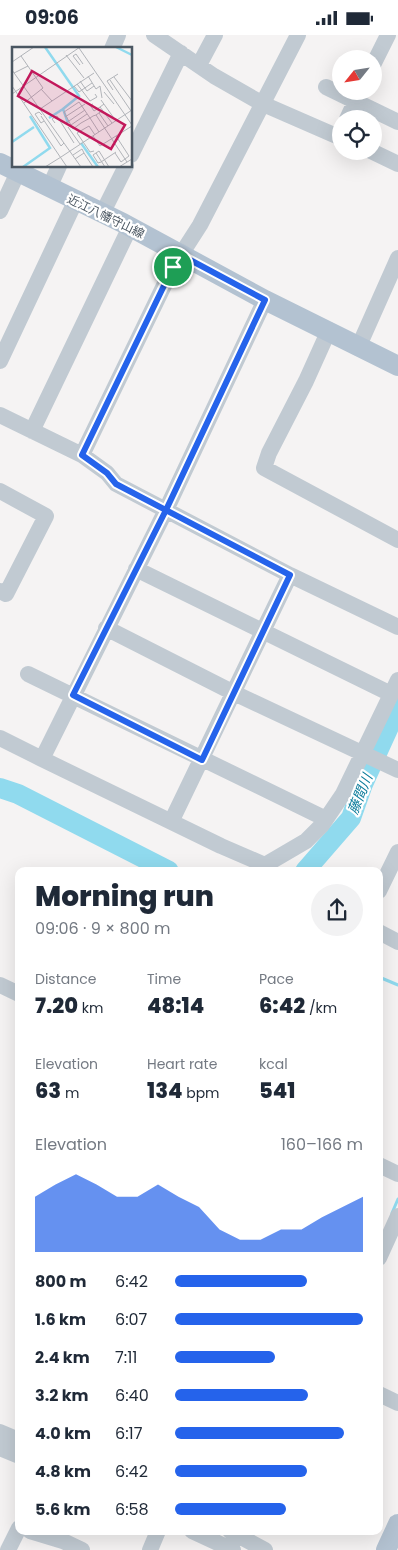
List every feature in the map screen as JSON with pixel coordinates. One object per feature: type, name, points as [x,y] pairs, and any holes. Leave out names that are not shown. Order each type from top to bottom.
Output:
[{"type":"main road","name":"近江八幡守山線","points":[[0,163],[75,202],[130,227],[265,300],[329,330],[358,347],[398,366]]},
{"type":"main road","points":[[386,1550],[398,1524]]},
{"type":"street","points":[[113,47],[118,35]]},
{"type":"street","points":[[154,35],[199,65],[263,103],[332,132]]},
{"type":"street","points":[[199,65],[215,35]]},
{"type":"street","points":[[82,455],[147,319],[181,255],[200,225],[298,35]]},
{"type":"street","points":[[380,50],[388,35]]},
{"type":"street","points":[[132,153],[181,53]]},
{"type":"street","points":[[326,87],[332,89]]},
{"type":"street","points":[[364,100],[398,122]]},
{"type":"street","points":[[382,156],[398,164]]},
{"type":"street","points":[[49,188],[59,167]]},
{"type":"street","points":[[102,215],[126,167]]},
{"type":"street","points":[[0,211],[18,172]]},
{"type":"street","points":[[0,361],[75,202]]},
{"type":"street","points":[[32,431],[130,227]]},
{"type":"street","points":[[358,347],[398,258]]},
{"type":"street","points":[[42,759],[166,510],[265,300]]},
{"type":"street","points":[[329,330],[306,381],[269,453],[264,468],[398,540]]},
{"type":"street","points":[[0,415],[82,455],[107,473],[116,484],[290,575],[398,627]]},
{"type":"street","points":[[0,491],[46,516],[6,594],[0,591]]},
{"type":"street","points":[[0,738],[265,865],[306,841],[326,819],[343,794],[394,687],[264,630],[136,569]]},
{"type":"street","points":[[172,821],[290,575]]},
{"type":"street","points":[[106,628],[234,693],[397,767]]},
{"type":"street","points":[[28,674],[326,819]]},
{"type":"street","points":[[383,884],[396,862]]},
{"type":"street","points":[[383,933],[398,942]]},
{"type":"street","points":[[0,985],[15,992]]},
{"type":"street","points":[[383,1167],[398,1175]]},
{"type":"street","points":[[383,1246],[398,1216]]},
{"type":"street","points":[[383,1396],[398,1403]]},
{"type":"street","points":[[0,1432],[15,1438]]},
{"type":"street","points":[[0,1448],[15,1454]]},
{"type":"street","points":[[8,1550],[16,1535]]},
{"type":"street","points":[[43,1535],[63,1541],[82,1550]]},
{"type":"street","points":[[150,1550],[156,1535]]},
{"type":"street","points":[[209,1535],[265,1550]]},
{"type":"waterway","name":"藤間川","points":[[308,867],[351,818],[363,784],[398,707]]},
{"type":"waterway","name":"藤間川","points":[[0,788],[18,794],[161,867]]},
{"type":"waterway","points":[[383,979],[398,985]]},
{"type":"waterway","points":[[392,1213],[398,1199]]},
{"type":"route","points":[[173,267],[82,455],[107,473],[116,484],[166,510],[290,575],[202,760],[73,695],[166,510],[265,300],[181,255],[173,267]]}]
